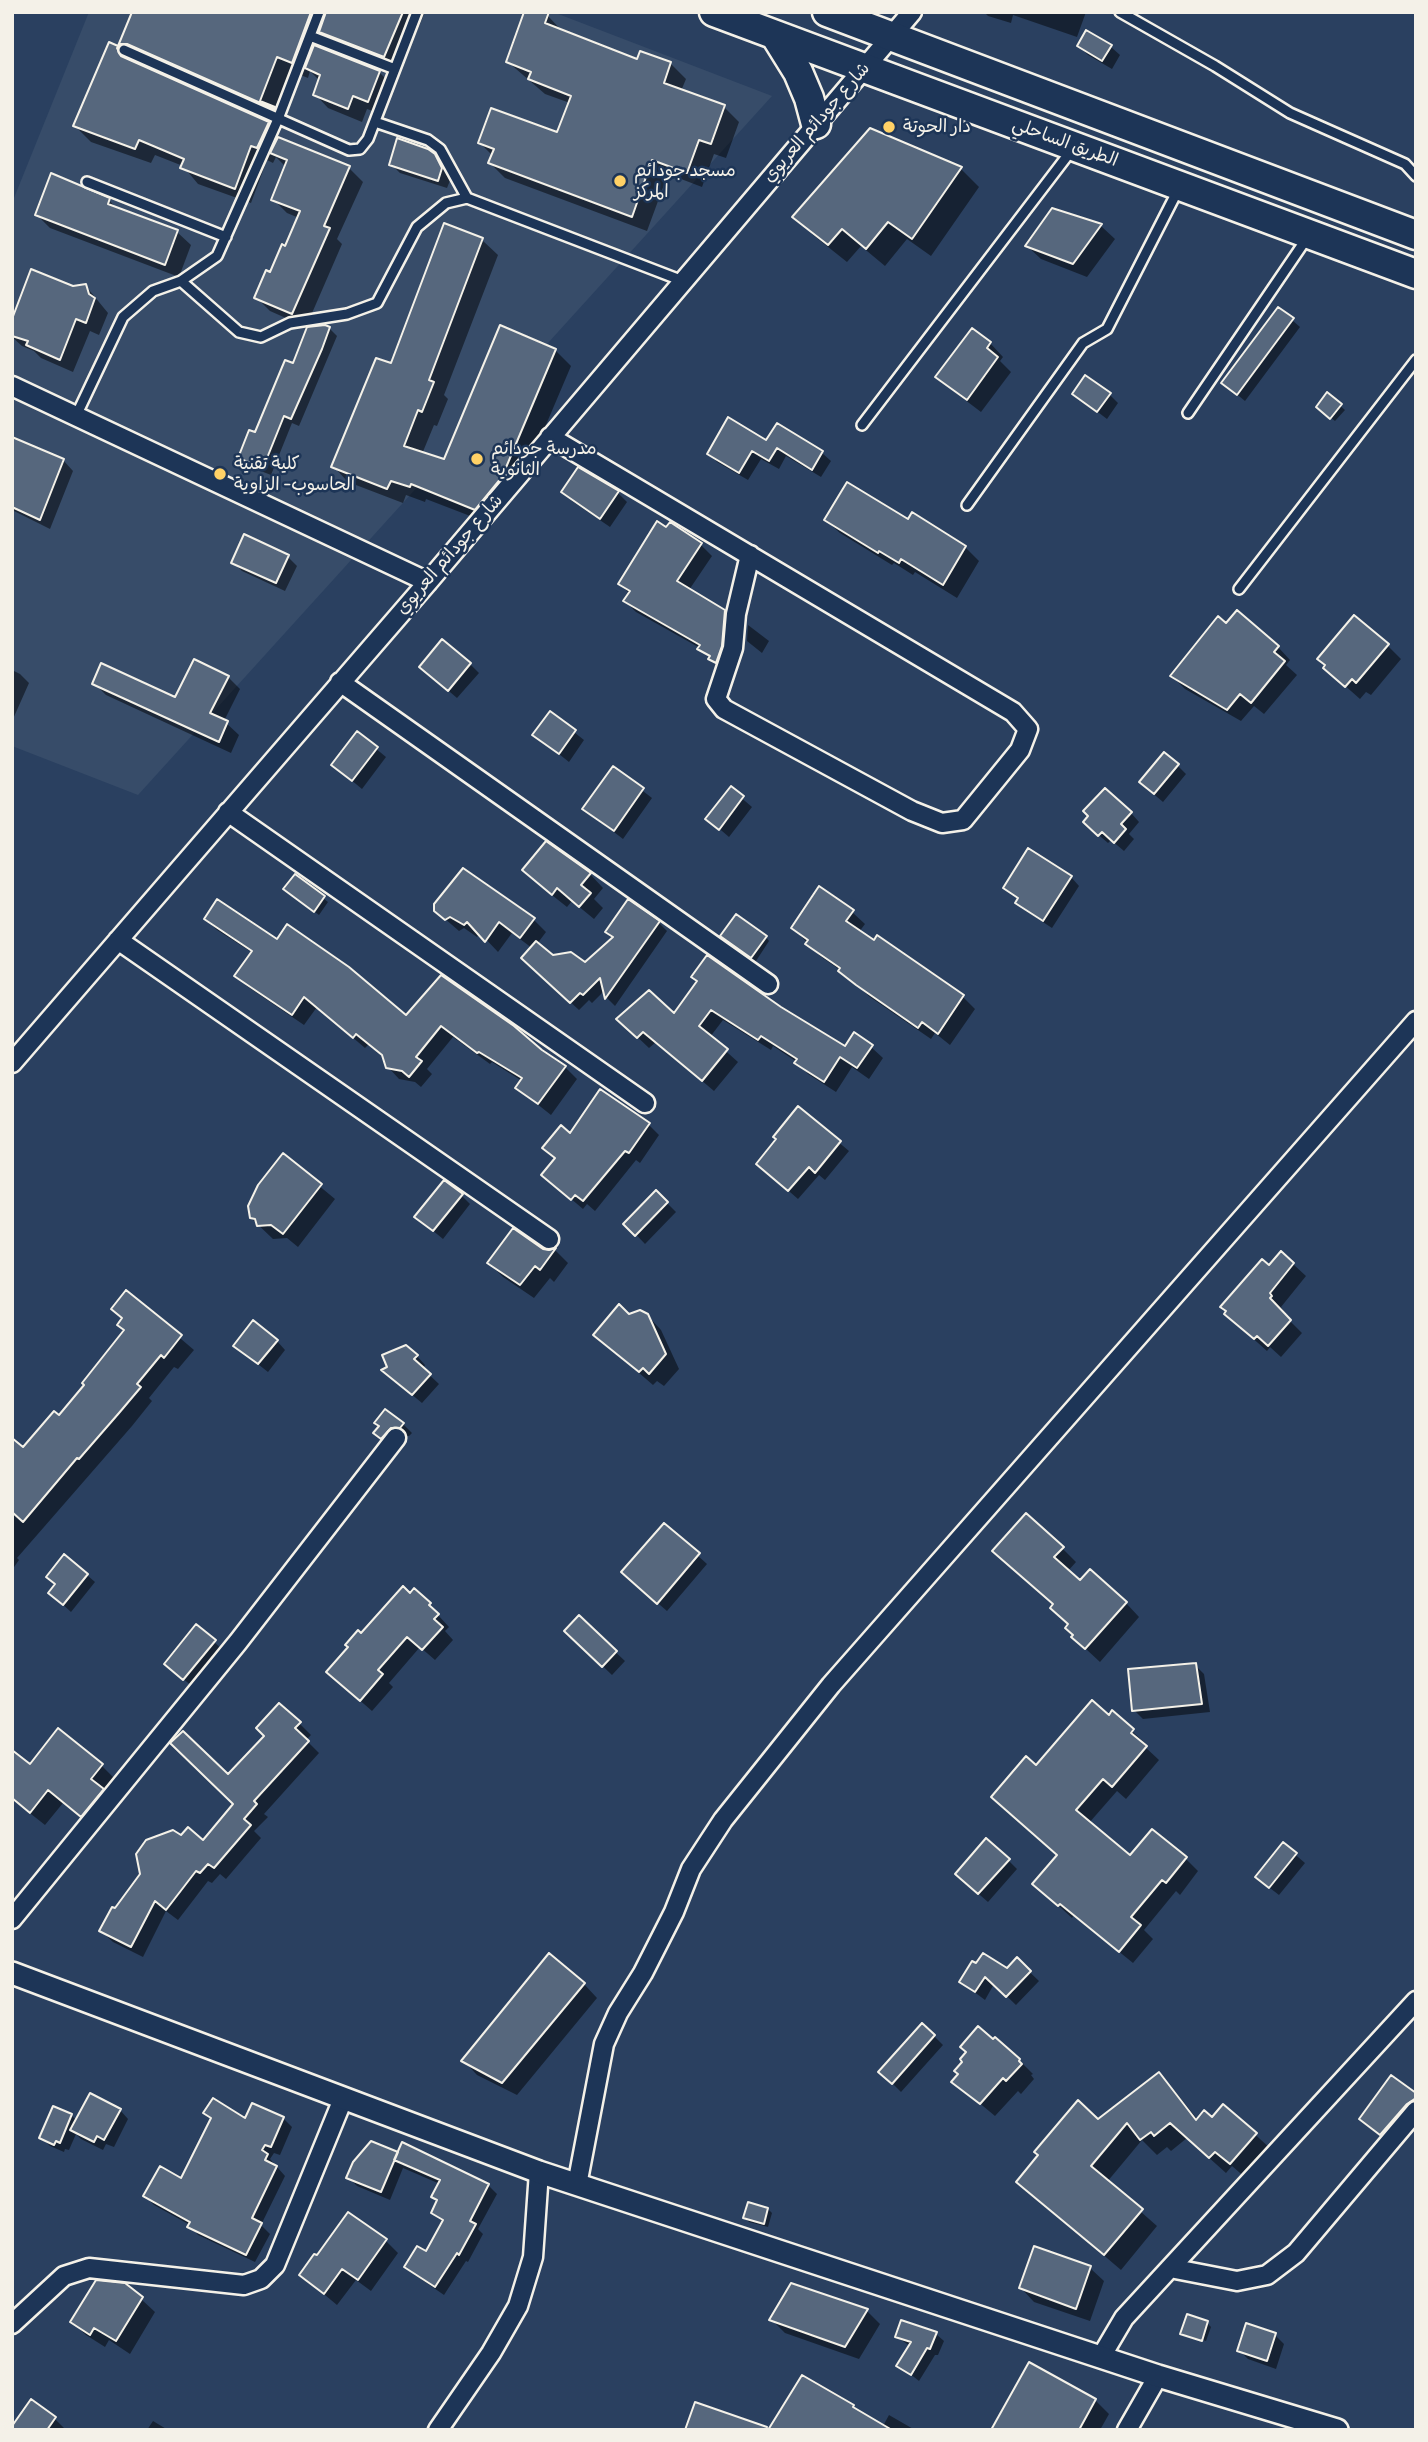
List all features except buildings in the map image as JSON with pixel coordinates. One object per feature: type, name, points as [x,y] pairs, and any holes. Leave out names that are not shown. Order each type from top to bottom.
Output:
[{"type":"highway","name":"الطريق الساحلي","points":[[714,12],[1416,274]]},
{"type":"highway","points":[[827,12],[905,19],[1416,235]]},
{"type":"highway","points":[[775,35],[809,98],[816,124]]},
{"type":"street","name":"شارع جودائم العريوي","points":[[12,1063],[428,582],[905,19]]},
{"type":"street","points":[[12,386],[428,582]]},
{"type":"street","points":[[551,438],[750,555],[1013,712],[1028,729],[1020,750],[963,820],[942,823],[912,811],[724,709],[716,699],[733,648],[736,614],[750,555]]},
{"type":"street","points":[[340,682],[768,984]]},
{"type":"street","points":[[228,813],[645,1103]]},
{"type":"street","points":[[118,940],[549,1239]]},
{"type":"street","points":[[577,2185],[604,2045],[618,2013],[643,1973],[674,1912],[691,1869],[723,1820],[831,1685],[1416,1021]]},
{"type":"street","points":[[12,1919],[238,1642],[396,1437]]},
{"type":"street","points":[[12,1973],[538,2172],[1158,2376],[1337,2430]]},
{"type":"street","points":[[1101,2357],[1124,2318],[1416,2001]]},
{"type":"street","points":[[12,2324],[64,2276],[89,2268],[244,2285],[261,2279],[275,2265],[343,2099]]},
{"type":"street","points":[[1170,2268],[1237,2281],[1267,2275],[1296,2253],[1416,2111]]},
{"type":"street","points":[[438,2430],[491,2353],[518,2306],[533,2258],[538,2172]]},
{"type":"street","points":[[1127,2430],[1158,2376]]},
{"type":"lane","points":[[76,416],[123,317],[152,290],[181,281],[217,256],[278,119],[319,12]]},
{"type":"lane","points":[[124,50],[349,150],[359,149],[368,139],[416,12]]},
{"type":"lane","points":[[1120,12],[1290,113],[1405,164],[1416,176]]},
{"type":"lane","points":[[310,36],[395,69]]},
{"type":"lane","points":[[375,122],[428,140],[440,149],[467,198]]},
{"type":"lane","points":[[862,425],[1074,146]]},
{"type":"lane","points":[[87,182],[226,237]]},
{"type":"lane","points":[[967,505],[1083,343],[1107,329],[1180,186]]},
{"type":"lane","points":[[181,281],[239,332],[261,337],[290,323],[347,314],[377,303],[417,227],[446,202],[467,198],[683,281]]},
{"type":"lane","points":[[1188,413],[1310,234]]},
{"type":"lane","points":[[1239,589],[1416,360]]},
{"type":"shaded area","name":"كلية تقنية الحاسوب- الزاوية","points":[[89,12],[553,12],[772,96],[138,795],[12,746],[12,203]]},
{"type":"place","name":"دار الحوتة","points":[[889,127]]},
{"type":"place","name":"مسجد جودائم المركز","points":[[620,181]]},
{"type":"place","name":"مدرسة جودائم الثانوية","points":[[477,459]]},
{"type":"place","name":"كلية تقنية الحاسوب- الزاوية","points":[[220,474]]}]
